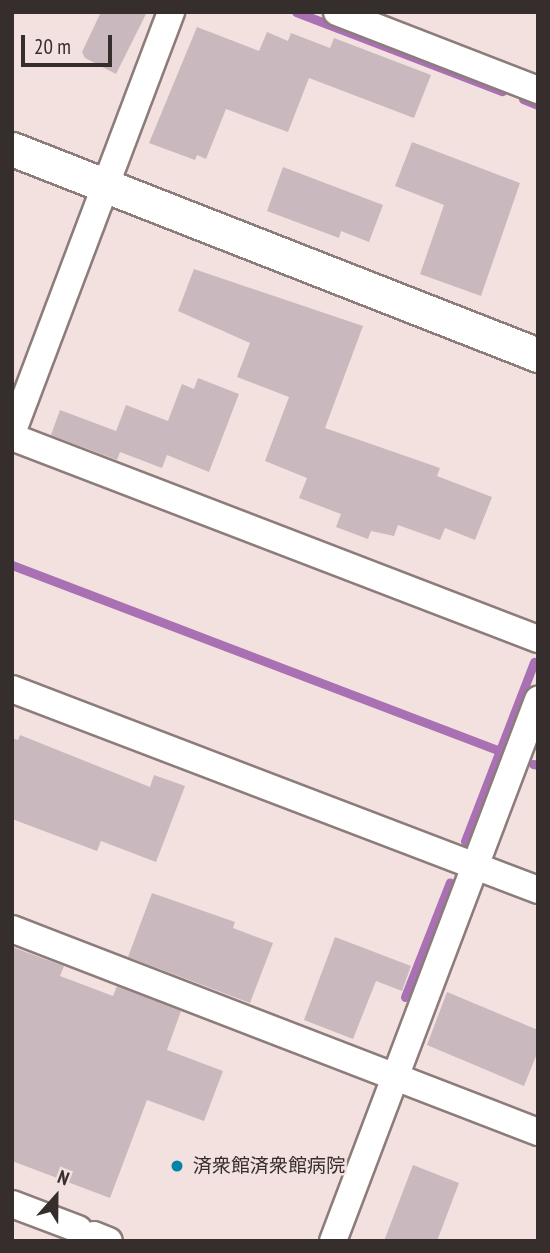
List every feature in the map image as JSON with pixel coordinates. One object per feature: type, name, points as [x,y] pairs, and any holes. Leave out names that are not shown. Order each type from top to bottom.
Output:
[{"type":"street","points":[[171,12],[12,435],[538,639]]},
{"type":"street","points":[[337,12],[538,90]]},
{"type":"street","points":[[12,149],[538,355]]},
{"type":"street","points":[[12,689],[538,890]]},
{"type":"street","points":[[333,1241],[538,699]]},
{"type":"street","points":[[12,929],[538,1132]]},
{"type":"street","points":[[12,1203],[94,1235]]},
{"type":"building","points":[[101,12],[147,12],[116,74],[85,58],[82,52]]},
{"type":"building","points":[[197,27],[259,51],[267,32],[288,41],[291,33],[330,48],[334,38],[431,75],[414,118],[309,78],[288,132],[226,109],[206,159],[197,155],[195,160],[149,143]]},
{"type":"building","points":[[412,142],[520,183],[481,296],[420,274],[444,205],[395,186]]},
{"type":"building","points":[[283,167],[383,205],[369,242],[341,231],[339,238],[267,211]]},
{"type":"building","points":[[194,269],[363,326],[325,428],[440,468],[437,476],[492,497],[475,540],[445,528],[440,540],[398,525],[394,536],[371,531],[368,539],[336,527],[341,514],[299,498],[307,478],[265,461],[289,397],[237,377],[250,343],[178,311]]},
{"type":"building","points":[[198,378],[239,394],[209,472],[167,455],[162,468],[120,452],[117,460],[51,435],[60,410],[116,431],[126,405],[168,421],[182,384],[194,389]]},
{"type":"building","points":[[20,735],[150,787],[154,775],[185,786],[156,862],[101,841],[97,851],[12,819],[12,738],[18,740]]},
{"type":"building","points":[[152,893],[235,922],[233,928],[273,943],[250,1003],[128,957]]},
{"type":"building","points":[[335,937],[411,966],[402,991],[376,981],[353,1039],[304,1020]]},
{"type":"building","points":[[12,947],[64,966],[60,976],[113,996],[117,986],[181,1011],[167,1050],[223,1071],[204,1121],[147,1100],[110,1198],[12,1161]]},
{"type":"building","points":[[447,992],[538,1030],[538,1051],[524,1086],[427,1045]]},
{"type":"building","points":[[413,1165],[459,1183],[437,1241],[384,1241]]},
{"type":"waterway","points":[[296,12],[502,91]]},
{"type":"waterway","points":[[523,99],[538,105]]},
{"type":"waterway","points":[[12,565],[500,751]]},
{"type":"waterway","points":[[465,841],[534,662]]},
{"type":"waterway","points":[[533,764],[538,765]]},
{"type":"waterway","points":[[405,997],[450,882]]},
{"type":"place","name":"済衆館済衆館病院","points":[[177,1166]]}]
